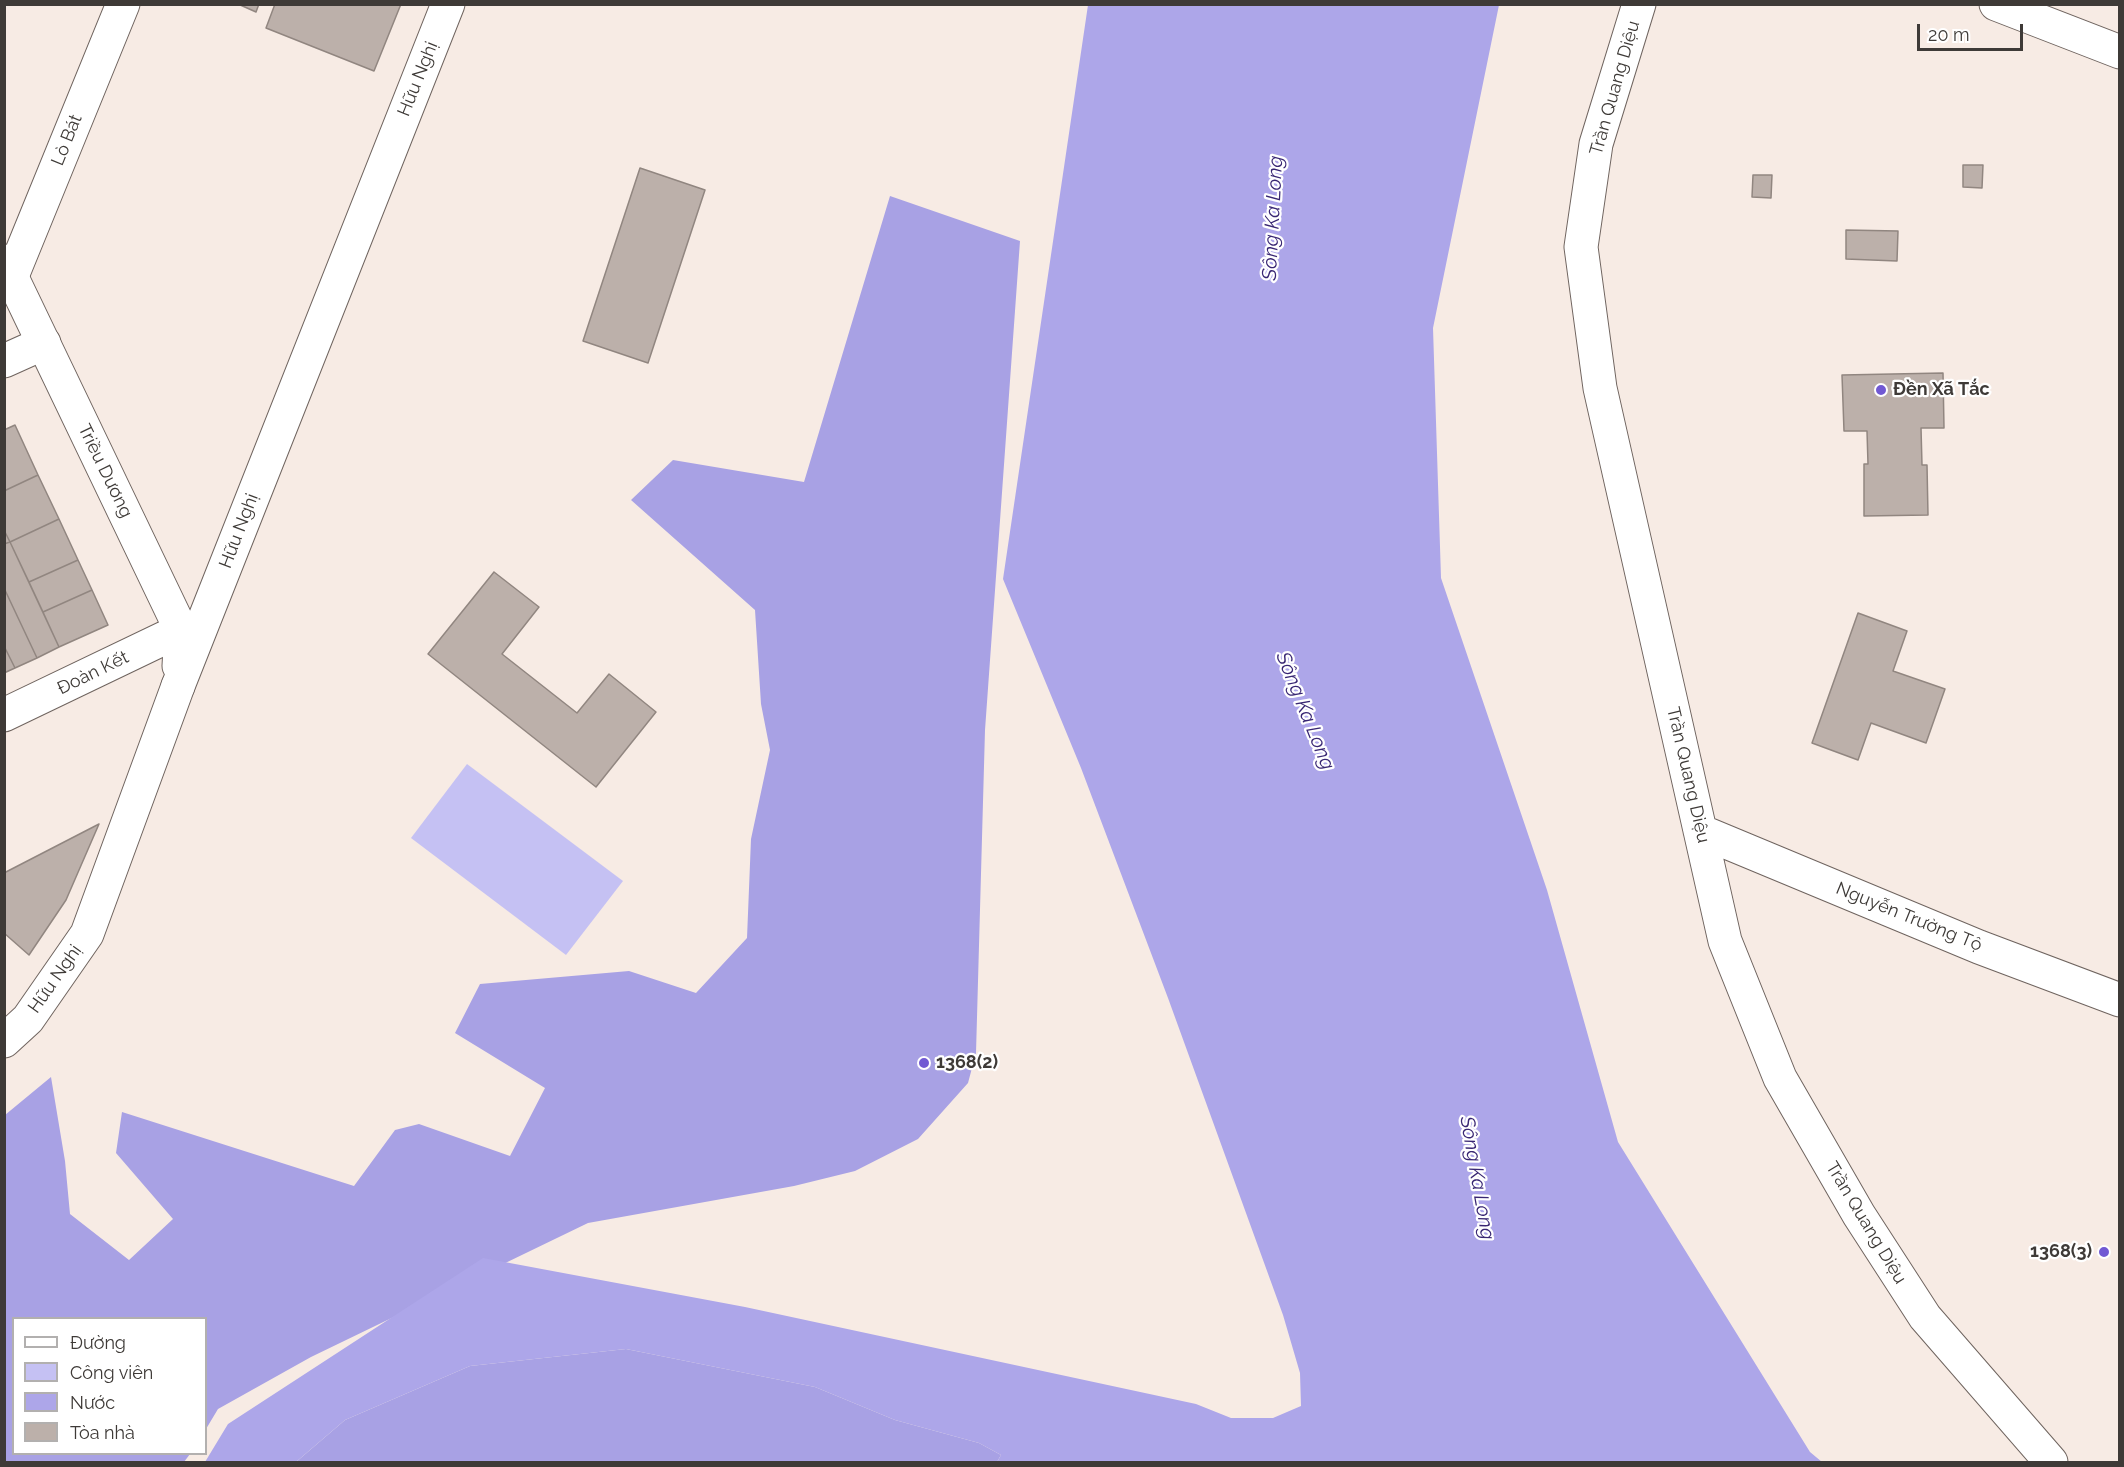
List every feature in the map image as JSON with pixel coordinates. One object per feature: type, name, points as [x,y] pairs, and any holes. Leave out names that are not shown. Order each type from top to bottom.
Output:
[{"type":"street","name":"Lò Bát","points":[[8,268],[123,4]]},
{"type":"street","name":"Hữu Nghị","points":[[4,1041],[28,1018],[87,934],[178,686],[448,4]]},
{"type":"street","name":"Trần Quang Diệu","points":[[1639,4],[1596,144],[1581,247],[1600,388],[1725,941],[1780,1078],[1859,1215],[1925,1317],[2051,1462]]},
{"type":"street","points":[[1996,4],[2120,52]]},
{"type":"street","name":"Triều Dương","points":[[8,268],[181,630],[178,686]]},
{"type":"street","points":[[4,361],[44,343]]},
{"type":"street","name":"Đoàn Kết","points":[[4,715],[181,630]]},
{"type":"street","name":"Nguyễn Trường Tộ","points":[[1700,831],[1979,947],[2118,996]]},
{"type":"green space","points":[[467,764],[623,881],[566,955],[411,838]]},
{"type":"shaded area","points":[[890,196],[1020,241],[985,730],[976,1053],[968,1083],[918,1139],[855,1171],[794,1186],[588,1223],[311,1357],[218,1409],[207,1427],[207,1317],[12,1317],[12,1455],[189,1455],[184,1462],[5,1462],[5,1115],[51,1077],[65,1161],[70,1214],[129,1260],[173,1219],[116,1153],[122,1112],[354,1186],[395,1130],[419,1124],[510,1156],[545,1088],[455,1033],[480,984],[629,971],[696,993],[747,938],[751,839],[770,750],[761,704],[755,610],[631,500],[673,460],[804,482]]},
{"type":"shaded area","points":[[626,1349],[815,1387],[895,1420],[979,1443],[1001,1455],[997,1462],[296,1462],[345,1420],[470,1366]]},
{"type":"water","name":"Sông Ka Long","points":[[1088,5],[1499,5],[1433,328],[1441,578],[1547,890],[1618,1142],[1810,1452],[1822,1462],[997,1462],[1001,1455],[979,1443],[895,1420],[815,1387],[626,1349],[470,1366],[345,1420],[296,1462],[205,1462],[228,1424],[483,1258],[745,1307],[1196,1404],[1231,1418],[1273,1418],[1301,1406],[1300,1373],[1283,1315],[1168,998],[1081,768],[1003,579]]},
{"type":"building","points":[[238,4],[259,4],[256,12]]},
{"type":"building","points":[[275,4],[401,4],[374,71],[266,28]]},
{"type":"building","points":[[1963,165],[1983,165],[1982,188],[1963,187]]},
{"type":"building","points":[[640,168],[705,190],[648,363],[583,341]]},
{"type":"building","points":[[1753,175],[1772,175],[1771,198],[1752,197]]},
{"type":"building","points":[[1846,230],[1898,231],[1897,261],[1846,259]]},
{"type":"building","points":[[1943,373],[1944,428],[1921,428],[1922,465],[1927,465],[1928,515],[1864,516],[1864,464],[1868,464],[1867,431],[1844,431],[1842,375]]},
{"type":"building","points":[[15,425],[38,475],[4,491],[4,430]]},
{"type":"building","points":[[38,475],[59,519],[10,542],[4,530],[4,491]]},
{"type":"building","points":[[59,519],[78,560],[29,582],[10,542]]},
{"type":"building","points":[[4,530],[10,542],[4,544]]},
{"type":"building","points":[[10,542],[59,647],[37,658],[4,588],[4,544]]},
{"type":"building","points":[[78,560],[92,590],[43,612],[29,582]]},
{"type":"building","points":[[494,572],[539,607],[502,654],[577,713],[609,674],[656,712],[596,787],[428,654]]},
{"type":"building","points":[[4,588],[37,658],[15,668],[4,646]]},
{"type":"building","points":[[92,590],[108,625],[59,647],[43,612]]},
{"type":"building","points":[[1858,613],[1907,631],[1893,671],[1945,689],[1926,743],[1871,723],[1858,760],[1812,743]]},
{"type":"building","points":[[4,646],[15,668],[4,673]]},
{"type":"building","points":[[99,824],[66,900],[29,955],[4,933],[4,873]]},
{"type":"place","name":"Đền Xã Tắc","points":[[1881,390]]},
{"type":"place","name":"1368(2)","points":[[924,1063]]},
{"type":"place","name":"1368(3)","points":[[2104,1252]]}]
